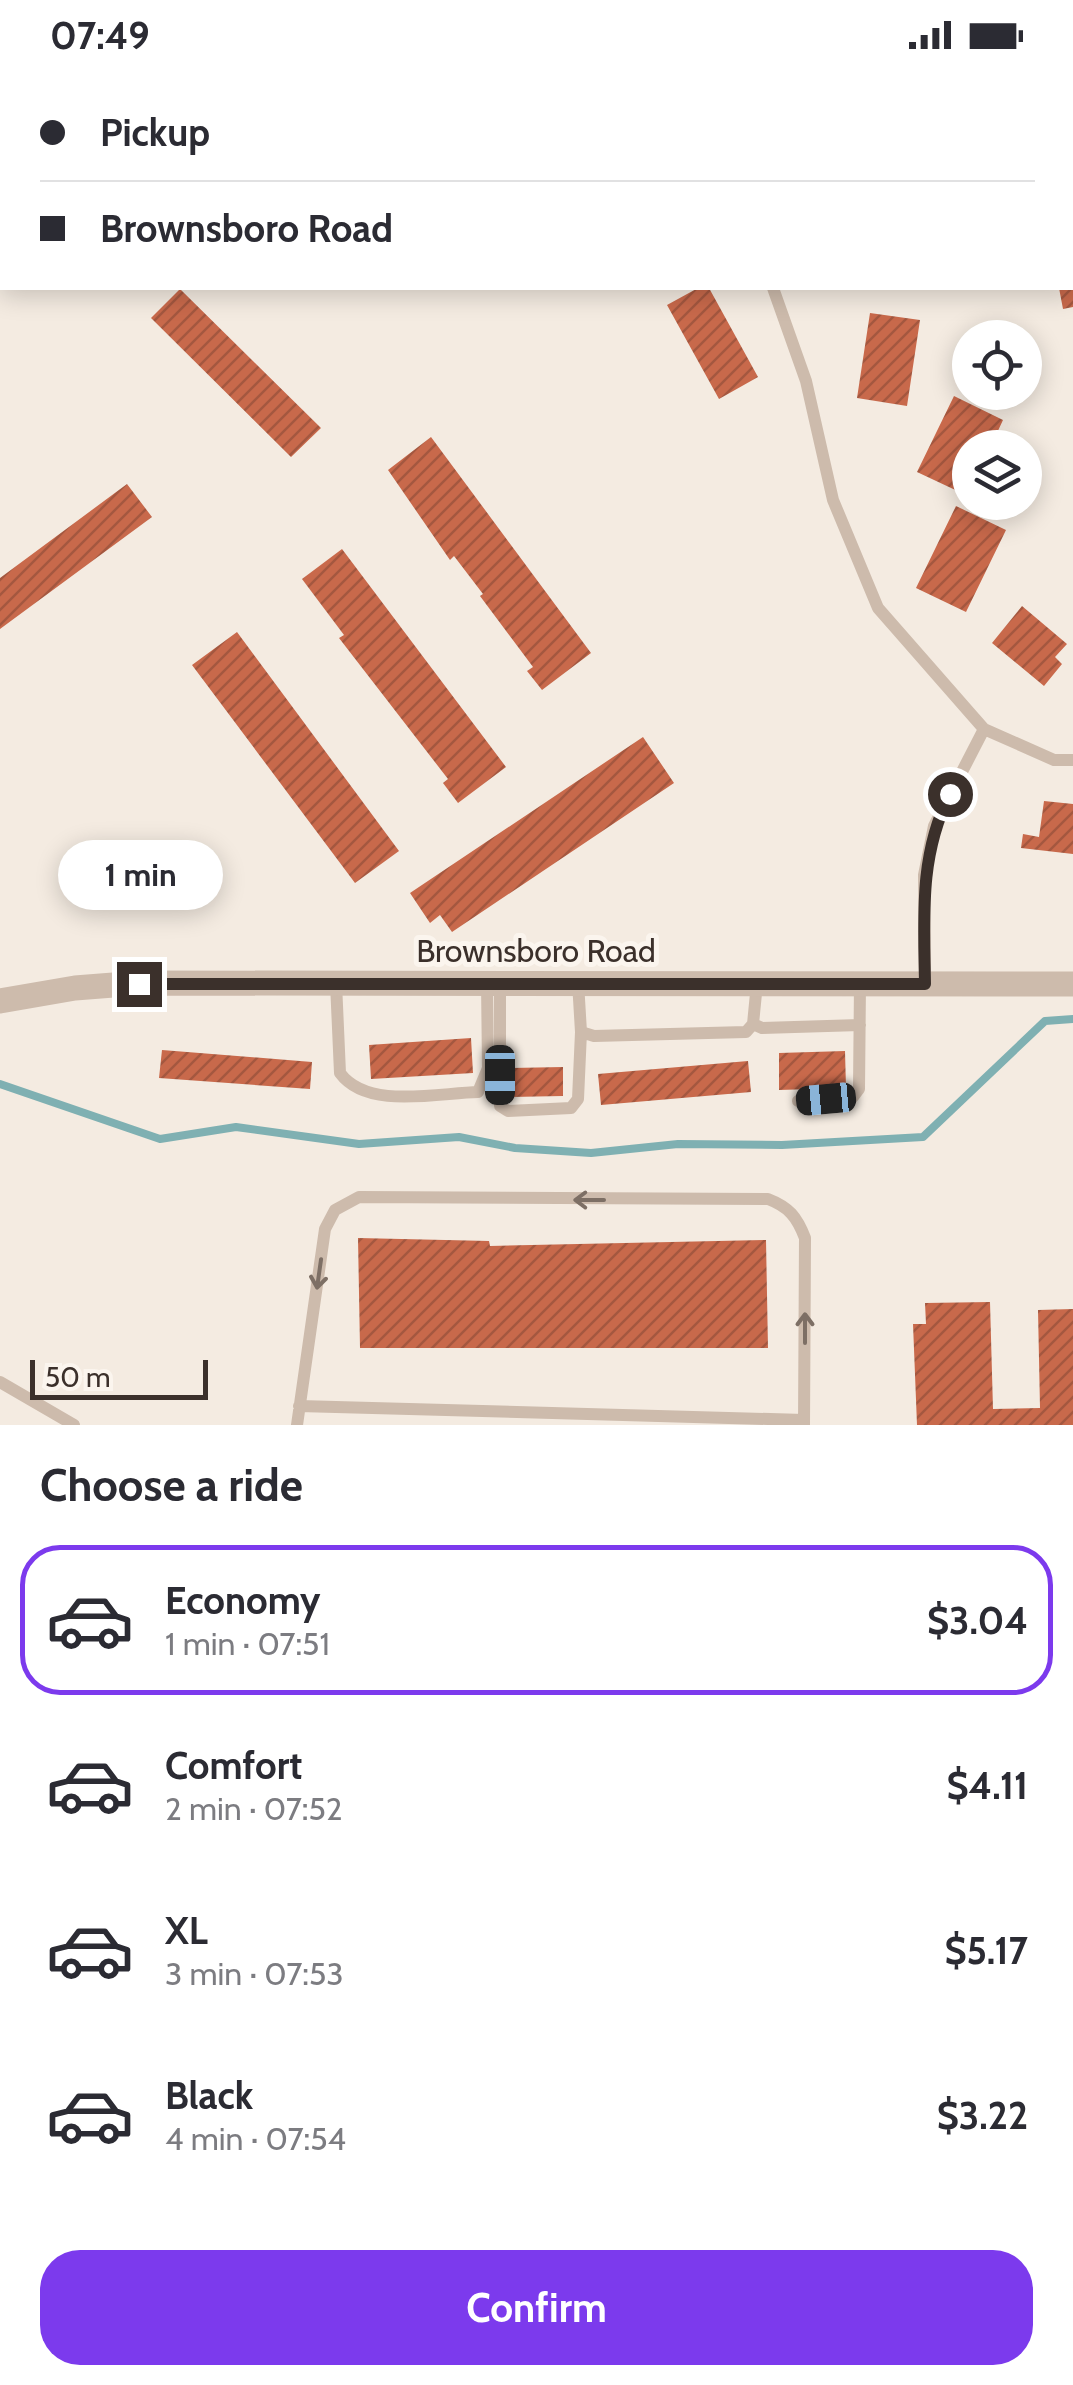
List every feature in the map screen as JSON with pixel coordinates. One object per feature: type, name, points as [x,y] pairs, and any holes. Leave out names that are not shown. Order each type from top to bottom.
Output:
[{"type":"street","name":"Brownsboro Road","points":[[0,1001],[75,988],[139,984],[1073,984]]},
{"type":"lane","points":[[774,290],[806,381],[833,500],[878,608],[984,729],[1054,760],[1073,760]]},
{"type":"lane","points":[[925,984],[924,875],[934,826],[984,729]]},
{"type":"lane","points":[[336,983],[340,1073],[348,1085],[376,1095],[478,1092],[488,1068],[493,982]]},
{"type":"lane","points":[[493,982],[500,1106],[508,1111],[571,1108],[578,1098],[578,982]]},
{"type":"lane","points":[[581,1032],[594,1036],[746,1032],[753,1024],[756,983]]},
{"type":"lane","points":[[798,1101],[853,1096],[859,1089],[860,984]]},
{"type":"lane","points":[[753,1024],[762,1028],[860,1025]]},
{"type":"lane","points":[[296,1425],[325,1230],[344,1201],[360,1197],[768,1200],[785,1206],[798,1219],[805,1238],[804,1423],[299,1406]]},
{"type":"lane","points":[[0,1382],[74,1425]]},
{"type":"building","points":[[181,290],[321,428],[291,457],[151,318]]},
{"type":"building","points":[[694,290],[710,290],[758,377],[719,399],[667,305]]},
{"type":"building","points":[[1059,290],[1073,290],[1073,307],[1063,309]]},
{"type":"building","points":[[870,313],[920,320],[907,406],[857,398]]},
{"type":"building","points":[[952,400],[952,410],[983,410],[1003,420],[998,430],[952,430],[952,488],[917,472]]},
{"type":"building","points":[[431,437],[591,653],[542,690],[527,671],[533,667],[480,596],[483,594],[454,556],[450,560],[388,470]]},
{"type":"building","points":[[127,484],[152,517],[0,629],[0,578]]},
{"type":"building","points":[[952,514],[952,520],[985,520],[1006,530],[966,612],[916,588]]},
{"type":"building","points":[[342,549],[506,767],[458,803],[443,783],[448,779],[339,638],[344,635],[302,579]]},
{"type":"building","points":[[1022,606],[1067,644],[1055,657],[1062,664],[1044,686],[992,643]]},
{"type":"building","points":[[237,632],[399,851],[355,883],[192,665]]},
{"type":"building","points":[[643,737],[674,783],[452,932],[440,915],[430,923],[410,893]]},
{"type":"building","points":[[1044,801],[1073,804],[1073,854],[1021,848],[1023,834],[1039,837]]},
{"type":"building","points":[[471,1038],[473,1073],[371,1079],[369,1045]]},
{"type":"building","points":[[162,1050],[312,1062],[310,1089],[159,1078]]},
{"type":"building","points":[[845,1051],[846,1088],[779,1090],[779,1053]]},
{"type":"building","points":[[748,1061],[751,1092],[601,1105],[598,1074]]},
{"type":"building","points":[[563,1067],[563,1096],[511,1097],[511,1068]]},
{"type":"building","points":[[358,1238],[489,1241],[490,1246],[766,1240],[768,1348],[360,1348]]},
{"type":"building","points":[[990,1302],[993,1409],[1040,1408],[1038,1310],[1073,1309],[1073,1425],[917,1425],[913,1324],[926,1324],[925,1303]]},
{"type":"waterway","points":[[0,1084],[160,1139],[236,1127],[359,1144],[459,1137],[515,1148],[591,1153],[678,1144],[782,1145],[923,1137],[1045,1021],[1073,1019]]},
{"type":"route","points":[[139,984],[925,984],[924,875],[934,826],[950,794]]}]
